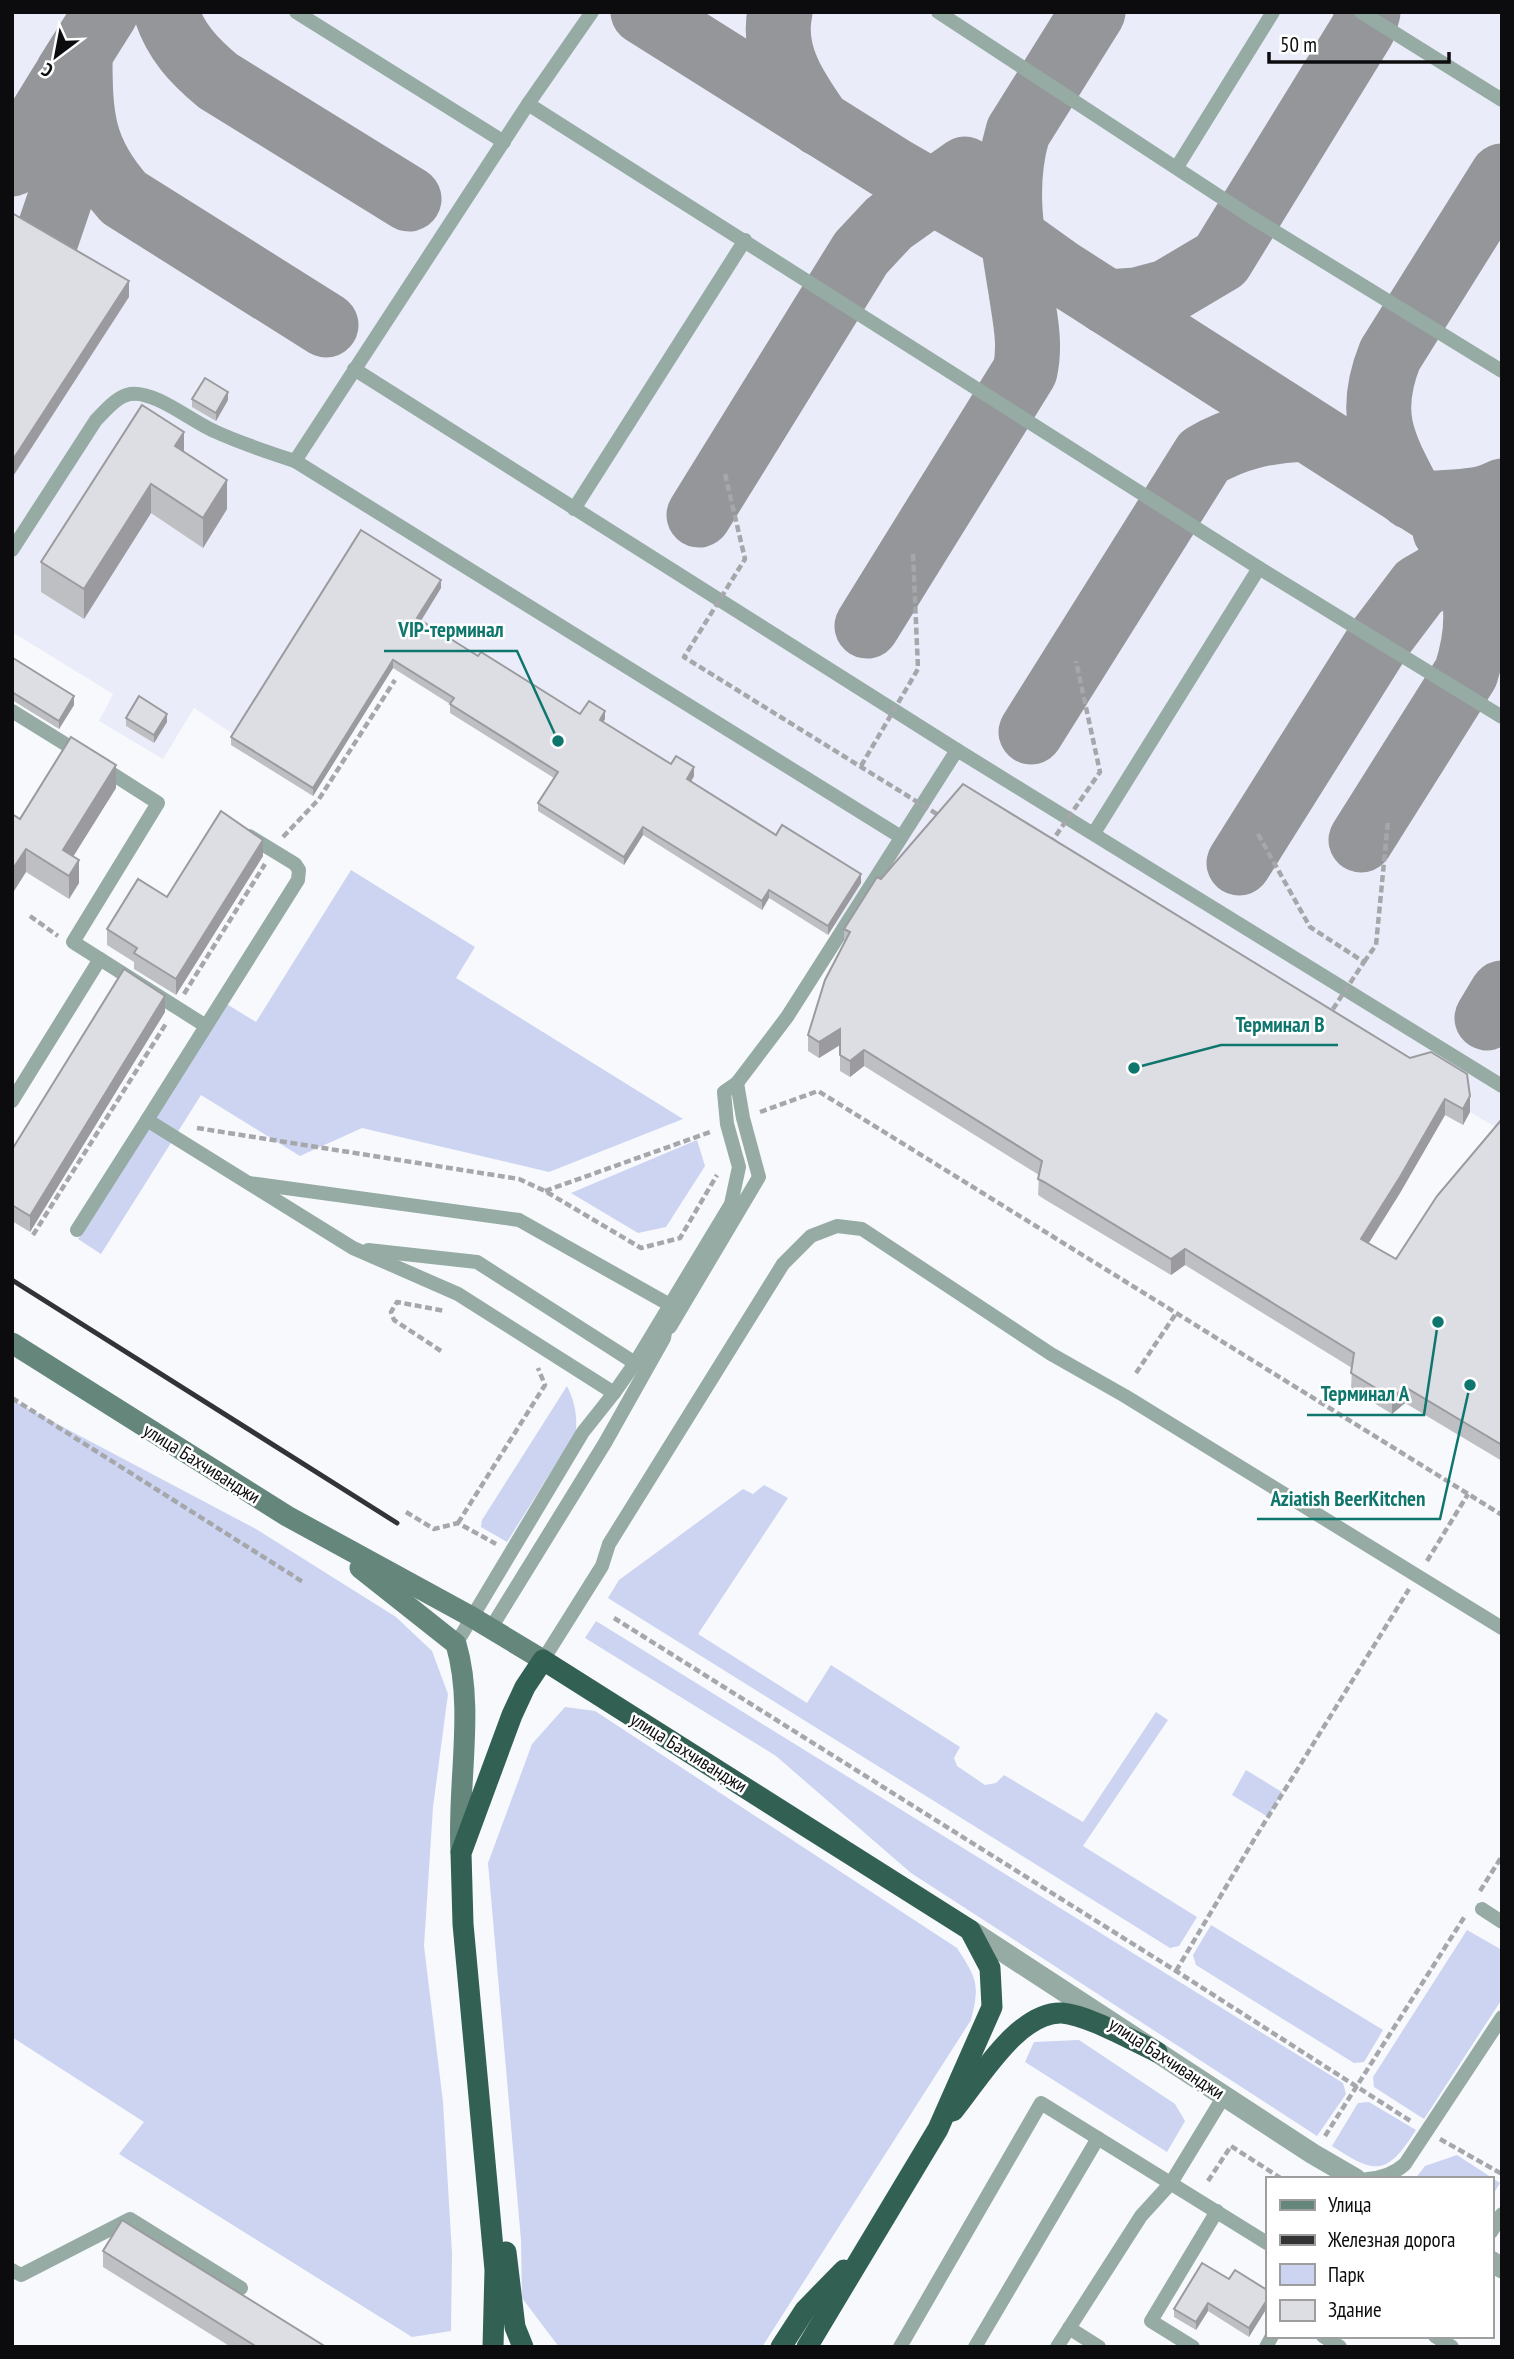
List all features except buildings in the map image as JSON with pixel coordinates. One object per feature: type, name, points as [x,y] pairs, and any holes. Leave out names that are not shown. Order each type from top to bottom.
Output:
[{"type":"highway","points":[[493,2347],[495,2270],[463,1924],[461,1853],[512,1715],[525,1687],[543,1660]]},
{"type":"highway","name":"улица Бахчиванджи","points":[[543,1660],[970,1930]]},
{"type":"highway","points":[[807,2347],[938,2129],[992,2007],[990,1968],[970,1930]]},
{"type":"highway","points":[[938,2129],[1015,2034],[1040,2018],[1061,2013],[1085,2018],[1157,2052]]},
{"type":"highway","points":[[480,2124],[499,2182],[516,2327],[523,2347]]},
{"type":"highway","points":[[781,2347],[805,2310],[865,2250]]},
{"type":"main road","name":"улица Бахчиванджи","points":[[12,1343],[287,1516],[470,1616],[543,1660]]},
{"type":"main road","points":[[287,1516],[360,1568],[456,1644],[461,1661],[464,1702],[461,1853]]},
{"type":"street","name":"улица Бахчиванджи","points":[[970,1930],[1313,2154],[1358,2177]]},
{"type":"lane","points":[[296,12],[504,142]]},
{"type":"lane","points":[[295,461],[528,104],[592,12]]},
{"type":"lane","points":[[938,12],[1248,215],[1502,371]]},
{"type":"lane","points":[[1177,167],[1273,12]]},
{"type":"lane","points":[[1361,12],[1502,100]]},
{"type":"lane","points":[[528,104],[1259,568],[1502,717]]},
{"type":"lane","points":[[574,509],[745,240]]},
{"type":"lane","points":[[354,369],[957,750],[1502,1086]]},
{"type":"lane","points":[[12,550],[96,420],[113,403],[129,394],[141,395],[158,401],[211,430],[295,461],[901,837]]},
{"type":"lane","points":[[1094,833],[1259,568]]},
{"type":"lane","points":[[12,711],[158,803],[73,943],[206,1026]]},
{"type":"lane","points":[[456,1644],[470,1616],[583,1432],[635,1363],[731,1204],[739,1167],[727,1124],[724,1092],[737,1083],[786,1017],[957,750]]},
{"type":"lane","points":[[77,1230],[298,880],[299,870],[295,864],[244,833]]},
{"type":"lane","points":[[12,1101],[100,959]]},
{"type":"lane","points":[[491,1628],[605,1443],[759,1177],[743,1118],[737,1083]]},
{"type":"lane","points":[[147,1120],[353,1248],[458,1294],[614,1393]]},
{"type":"lane","points":[[249,1183],[519,1220],[670,1306]]},
{"type":"lane","points":[[543,1660],[602,1566],[609,1544],[783,1264],[811,1236],[838,1226],[862,1229],[1051,1354],[1125,1396],[1502,1628]]},
{"type":"lane","points":[[353,1248],[477,1262],[635,1363]]},
{"type":"lane","points":[[664,1338],[670,1306]]},
{"type":"lane","points":[[1480,1902],[1502,1922]]},
{"type":"lane","points":[[1382,2177],[1405,2164],[1502,2017]]},
{"type":"lane","points":[[1057,2347],[1141,2216],[1171,2183],[1224,2096]]},
{"type":"lane","points":[[900,2347],[1041,2103],[1266,2242]]},
{"type":"lane","points":[[975,2347],[1098,2138]]},
{"type":"lane","points":[[1193,2347],[1151,2320],[1217,2211]]},
{"type":"lane","points":[[12,2270],[21,2275],[130,2218],[241,2288]]},
{"type":"lane","points":[[1069,2328],[1099,2347]]},
{"type":"path","points":[[725,474],[745,559],[684,657],[946,820]]},
{"type":"path","points":[[861,766],[918,669],[913,553]]},
{"type":"path","points":[[1046,851],[1100,772],[1076,661]]},
{"type":"path","points":[[33,1235],[273,850],[319,799],[395,680]]},
{"type":"path","points":[[1325,1022],[1376,945],[1388,821]]},
{"type":"path","points":[[1258,834],[1310,927],[1364,962]]},
{"type":"path","points":[[743,1118],[818,1090],[1502,1515]]},
{"type":"path","points":[[186,1127],[519,1179],[545,1191],[641,1248],[680,1238],[718,1174]]},
{"type":"path","points":[[545,1191],[716,1129],[718,1138]]},
{"type":"path","points":[[441,1351],[394,1320],[391,1312],[397,1301],[449,1311]]},
{"type":"path","points":[[1136,1373],[1177,1312]]},
{"type":"path","points":[[458,1523],[545,1385],[539,1369],[528,1361]]},
{"type":"path","points":[[12,1398],[303,1582]]},
{"type":"path","points":[[1176,1971],[1468,1494]]},
{"type":"path","points":[[406,1512],[434,1529],[458,1523],[502,1548]]},
{"type":"path","points":[[614,1618],[1427,2132],[1502,2174]]},
{"type":"path","points":[[1480,1902],[1502,1856]]},
{"type":"path","points":[[1313,2154],[1465,1915]]},
{"type":"path","points":[[1208,2181],[1231,2146],[1279,2177]]},
{"type":"shaded area","points":[[12,12],[1502,12],[1502,1131],[1470,1112],[856,939],[835,925],[861,883],[776,843],[687,788],[694,775],[671,772],[417,627],[236,736],[194,708],[163,759],[99,721],[113,694],[12,632]]},
{"type":"green space","points":[[351,870],[475,947],[456,978],[683,1119],[549,1172],[362,1128],[300,1156],[201,1095],[101,1254],[78,1239],[225,1003],[256,1022]]},
{"type":"green space","points":[[697,1140],[705,1166],[666,1227],[638,1233],[571,1193]]},
{"type":"green space","points":[[567,1386],[575,1409],[576,1432],[507,1542],[481,1527],[482,1520]]},
{"type":"green space","points":[[12,1400],[256,1529],[396,1617],[432,1651],[448,1694],[433,1807],[424,1946],[443,2102],[452,2254],[451,2331],[412,2337],[119,2154],[144,2122],[12,2037]]},
{"type":"green space","points":[[764,1485],[788,1498],[698,1634],[807,1703],[831,1665],[960,1747],[954,1758],[957,1766],[985,1785],[996,1783],[1004,1775],[1083,1822],[1156,1712],[1168,1720],[1083,1846],[1197,1917],[1179,1946],[1170,1948],[608,1598],[619,1580],[743,1489],[753,1494]]},
{"type":"green space","points":[[596,1621],[1343,2083],[1346,2094],[1317,2136],[911,1873],[776,1756],[585,1638]]},
{"type":"green space","points":[[565,1707],[595,1711],[957,1948],[973,1975],[976,1990],[971,2020],[762,2347],[559,2347],[522,2298],[521,2240],[488,1863],[532,1744]]},
{"type":"green space","points":[[1246,1770],[1282,1792],[1268,1817],[1232,1795]]},
{"type":"green space","points":[[1211,1925],[1383,2030],[1364,2062],[1354,2063],[1196,1965],[1193,1955]]},
{"type":"green space","points":[[1467,1930],[1502,1950],[1502,1999],[1424,2119],[1374,2087],[1373,2077]]},
{"type":"green space","points":[[1079,2040],[1175,2104],[1185,2121],[1167,2152],[1025,2062],[1034,2042]]},
{"type":"green space","points":[[1369,2102],[1416,2130],[1396,2156],[1379,2166],[1359,2162],[1332,2146],[1358,2103]]},
{"type":"green space","points":[[1457,2155],[1491,2177],[1417,2177],[1425,2166]]},
{"type":"green space","points":[[1493,2178],[1500,2183],[1493,2195]]},
{"type":"taxiway","points":[[45,243],[60,199],[64,167],[61,109],[67,74],[106,12]]},
{"type":"taxiway","points":[[166,12],[175,33],[187,50],[218,81],[409,199]]},
{"type":"taxiway","points":[[643,12],[896,171],[1013,238],[1059,271],[1502,554]]},
{"type":"taxiway","points":[[780,12],[778,28],[783,58],[795,85],[820,124]]},
{"type":"taxiway","points":[[867,626],[1025,371],[1027,331],[1010,211],[1013,152],[1018,132],[1093,12]]},
{"type":"taxiway","points":[[1107,302],[1137,300],[1167,292],[1221,260],[1363,29],[1368,12]]},
{"type":"taxiway","points":[[80,54],[81,95],[86,131],[99,164],[124,198],[326,325]]},
{"type":"taxiway","points":[[12,164],[63,81]]},
{"type":"taxiway","points":[[699,515],[861,253],[889,223],[965,169]]},
{"type":"taxiway","points":[[1411,497],[1381,429],[1379,395],[1383,376],[1390,355],[1502,176]]},
{"type":"taxiway","points":[[1031,732],[1204,456],[1252,436],[1304,429]]},
{"type":"taxiway","points":[[1424,504],[1474,500],[1502,491]]},
{"type":"taxiway","points":[[1361,840],[1466,673],[1475,635],[1475,599],[1465,564],[1445,531]]},
{"type":"taxiway","points":[[1239,863],[1379,640],[1419,587],[1445,572],[1488,565],[1502,568]]},
{"type":"taxiway","points":[[1487,1018],[1502,993]]},
{"type":"railway","points":[[12,1280],[397,1523]]},
{"type":"place","name":"VIP-терминал","points":[[558,741]]},
{"type":"place","name":"Терминал B","points":[[1134,1068]]},
{"type":"place","name":"Терминал А","points":[[1438,1322]]},
{"type":"place","name":"Aziatish BeerKitchen","points":[[1470,1385]]}]
